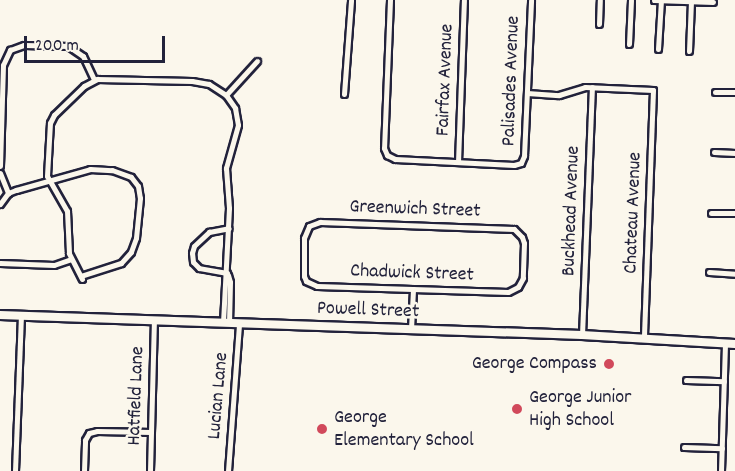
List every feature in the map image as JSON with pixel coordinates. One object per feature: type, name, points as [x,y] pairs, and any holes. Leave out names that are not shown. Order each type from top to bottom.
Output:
[{"type":"street","points":[[344,94],[351,0]]},
{"type":"street","points":[[390,0],[384,147],[387,155],[395,159],[458,162]]},
{"type":"street","name":"Fairfax Avenue","points":[[458,162],[464,0]]},
{"type":"street","name":"Palisades Avenue","points":[[458,162],[514,165],[521,163],[524,156],[531,0]]},
{"type":"street","points":[[599,24],[600,0]]},
{"type":"street","points":[[629,45],[631,0]]},
{"type":"street","points":[[654,0],[713,2]]},
{"type":"street","points":[[658,49],[661,0]]},
{"type":"street","points":[[688,51],[691,2]]},
{"type":"street","points":[[0,166],[3,65],[10,50],[24,45],[68,46],[83,56],[94,80]]},
{"type":"street","points":[[226,95],[256,61]]},
{"type":"street","points":[[0,204],[8,193],[49,181],[98,168],[126,174],[138,186],[140,198],[131,252],[121,263],[81,278],[71,259],[67,211],[49,181],[52,119],[84,86],[94,80],[202,82],[226,95],[235,108],[238,125],[226,168],[229,228],[226,323]]},
{"type":"street","points":[[527,93],[559,94],[592,87]]},
{"type":"street","name":"Chateau Avenue","points":[[592,87],[653,90],[644,338]]},
{"type":"street","name":"Buckhead Avenue","points":[[582,335],[592,87]]},
{"type":"street","points":[[715,92],[735,92]]},
{"type":"street","points":[[714,152],[735,153]]},
{"type":"street","points":[[0,173],[8,193]]},
{"type":"street","points":[[711,213],[735,213]]},
{"type":"street","name":"Greenwich Street","points":[[306,281],[303,270],[304,238],[309,226],[320,222],[332,222],[508,227],[519,232],[524,243],[523,278],[518,287]]},
{"type":"street","points":[[227,273],[199,268],[193,262],[192,253],[194,246],[209,232],[229,228]]},
{"type":"street","points":[[0,263],[50,266],[71,259]]},
{"type":"street","points":[[708,272],[735,274]]},
{"type":"street","name":"Chadwick Street","points":[[306,281],[317,286],[413,289],[508,291],[518,287]]},
{"type":"street","points":[[411,329],[413,289]]},
{"type":"street","name":"Powell Street","points":[[0,315],[582,335],[735,344]]},
{"type":"street","points":[[15,471],[21,316]]},
{"type":"street","name":"Hatfield Lane","points":[[150,471],[154,321]]},
{"type":"street","name":"Lucian Lane","points":[[228,471],[239,324]]},
{"type":"street","points":[[721,471],[725,343]]},
{"type":"street","points":[[686,380],[724,381]]},
{"type":"street","points":[[84,471],[86,440],[89,433],[97,431],[151,432]]},
{"type":"street","points":[[684,447],[722,448]]},
{"type":"place","name":"George Compass","points":[[609,364]]},
{"type":"place","name":"George Junior High School","points":[[517,409]]},
{"type":"place","name":"George Elementary School","points":[[322,429]]}]
